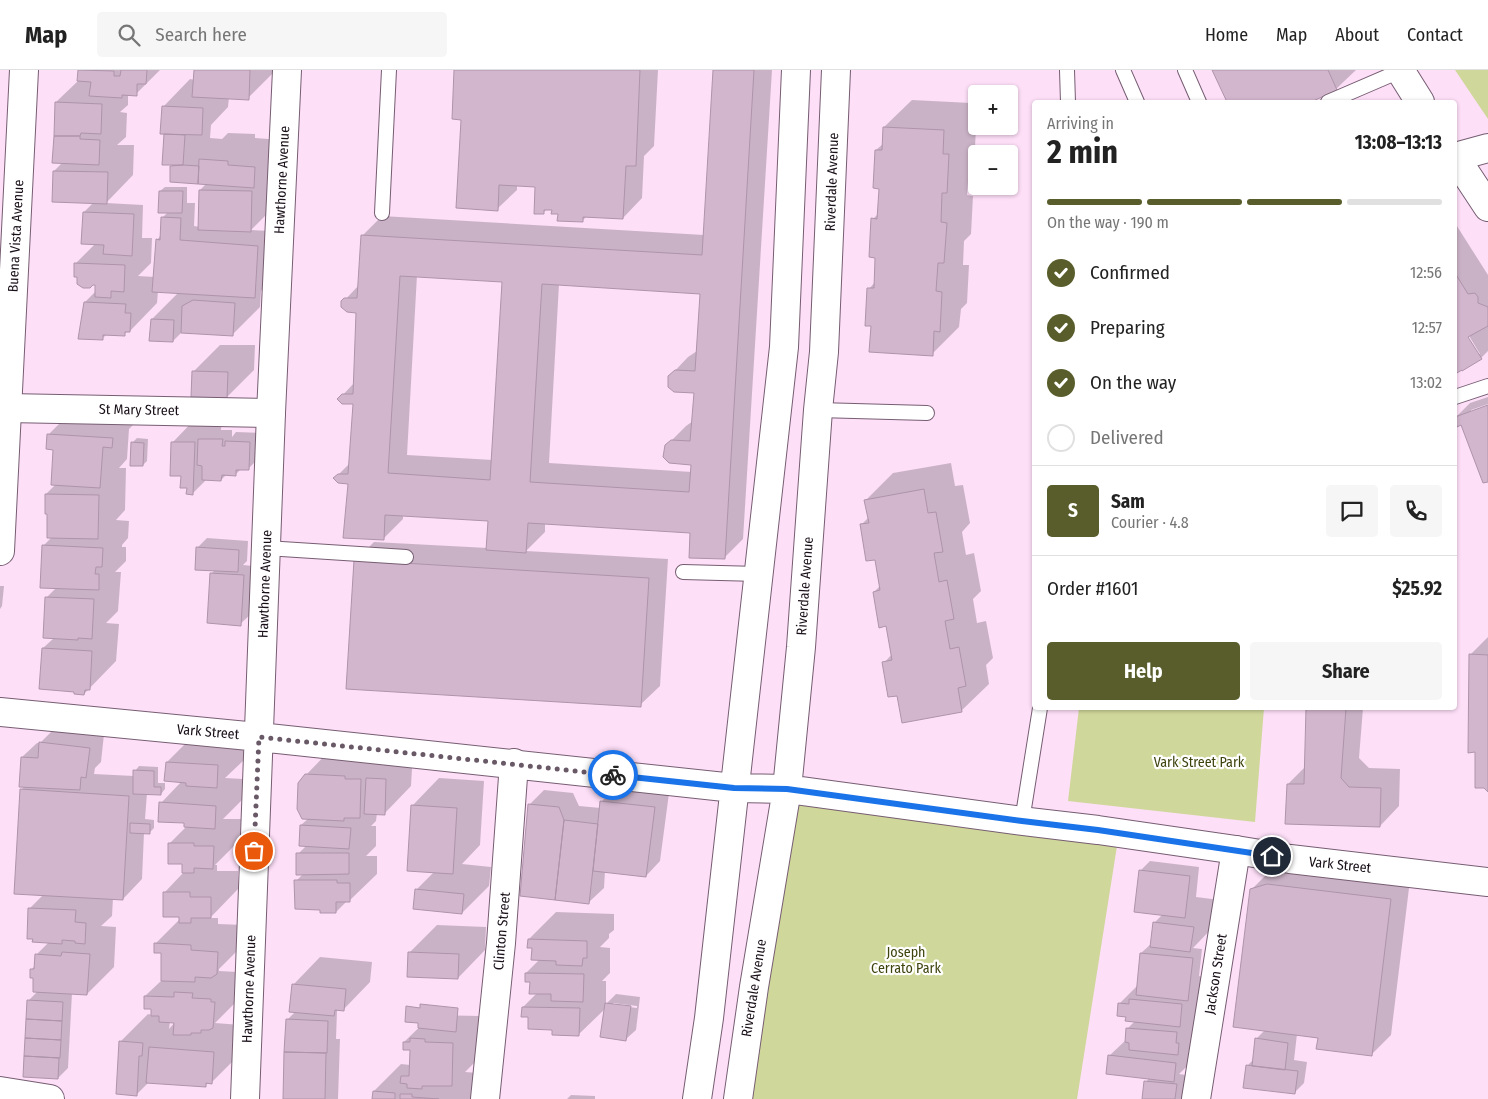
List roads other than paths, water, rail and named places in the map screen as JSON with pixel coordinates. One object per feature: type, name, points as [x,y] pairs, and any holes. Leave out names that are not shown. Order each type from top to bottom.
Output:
[{"type":"street","name":"Buena Vista Avenue","points":[[0,551],[24,70]]},
{"type":"street","name":"Hawthorne Avenue","points":[[244,1099],[271,413],[287,70]]},
{"type":"street","points":[[697,1099],[710,1018],[784,347],[796,70]]},
{"type":"street","name":"Riverdale Avenue","points":[[738,1099],[754,987],[787,789],[801,647],[824,352],[836,70]]},
{"type":"street","points":[[1400,71],[1419,100]]},
{"type":"street","points":[[1457,156],[1488,148]]},
{"type":"street","points":[[1457,160],[1488,207]]},
{"type":"street","name":"St Mary Street","points":[[7,408],[271,413]]},
{"type":"street","name":"Vark Street","points":[[0,712],[259,737],[734,788],[787,789],[1098,830],[1290,859],[1488,882]]},
{"type":"street","name":"Clinton Street","points":[[486,1099],[502,943],[514,764]]},
{"type":"street","name":"Jackson Street","points":[[1196,1099],[1236,850]]},
{"type":"street","points":[[0,1091],[50,1099]]},
{"type":"lane","points":[[382,213],[388,70]]},
{"type":"lane","points":[[1067,70],[1068,100]]},
{"type":"lane","points":[[1123,70],[1136,100]]},
{"type":"lane","points":[[1185,70],[1198,100]]},
{"type":"lane","points":[[1333,100],[1400,71]]},
{"type":"lane","points":[[1457,396],[1488,386]]},
{"type":"lane","points":[[818,410],[927,413]]},
{"type":"lane","points":[[266,548],[406,557]]},
{"type":"lane","points":[[682,572],[758,574]]},
{"type":"lane","points":[[1022,821],[1040,710]]},
{"type":"park label","name":"Vark Street Park","points":[[1199,762]]},
{"type":"park label","name":"Joseph Cerrato Park","points":[[906,960]]}]
